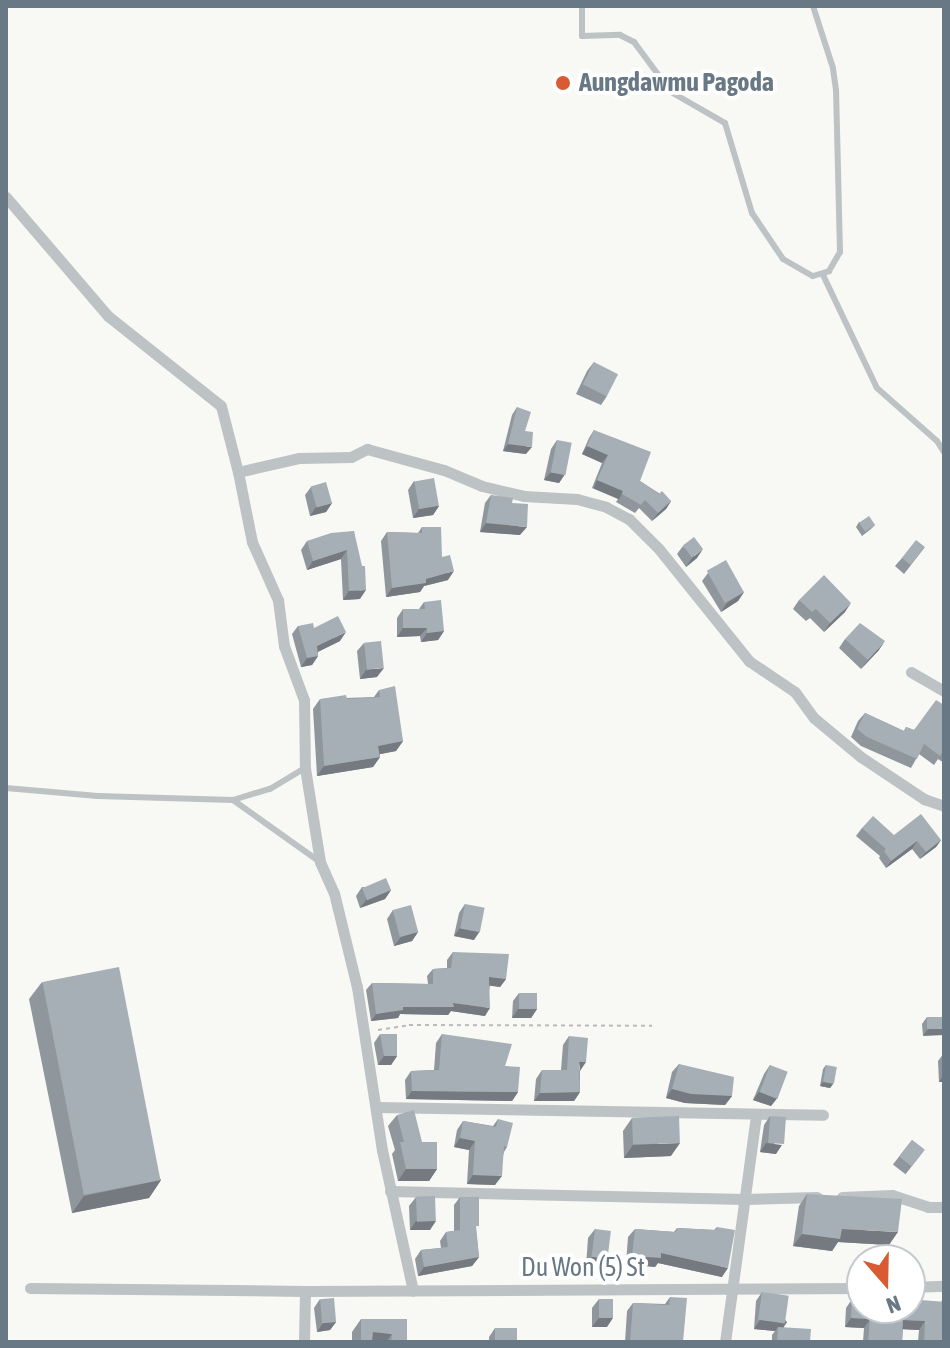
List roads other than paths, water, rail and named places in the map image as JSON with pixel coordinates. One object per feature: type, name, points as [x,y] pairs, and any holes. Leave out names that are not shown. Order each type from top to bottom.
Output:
[{"type":"street","points":[[6,197],[108,316],[221,406],[252,542],[278,600],[284,646],[304,700],[305,768],[320,862],[334,893],[365,1033],[390,1191],[413,1291]]},
{"type":"street","points":[[238,472],[299,458],[351,457],[367,449],[444,470],[482,486],[524,496],[577,499],[606,507],[629,519],[659,549],[749,661],[795,692],[814,718],[861,757],[924,799],[944,806]]},
{"type":"street","points":[[911,672],[944,691]]},
{"type":"street","points":[[376,1107],[756,1117],[823,1115]]},
{"type":"street","points":[[725,1342],[756,1117]]},
{"type":"street","points":[[390,1191],[745,1199],[892,1195],[928,1207],[944,1207]]},
{"type":"street","name":"Du Won (5) St","points":[[30,1288],[305,1291],[846,1288]]},
{"type":"street","points":[[304,1342],[305,1291]]},
{"type":"lane","points":[[582,6],[582,36],[620,35],[634,42],[671,92],[725,123],[752,213],[783,259],[813,276],[823,275],[836,264],[840,252],[836,90],[833,68],[813,6]]},
{"type":"lane","points":[[823,275],[877,388],[937,441],[944,452]]},
{"type":"lane","points":[[6,788],[98,796],[233,800],[270,789],[305,768]]},
{"type":"lane","points":[[233,800],[320,862]]},
{"type":"place","name":"Aungdawmu Pagoda","points":[[563,83]]}]
